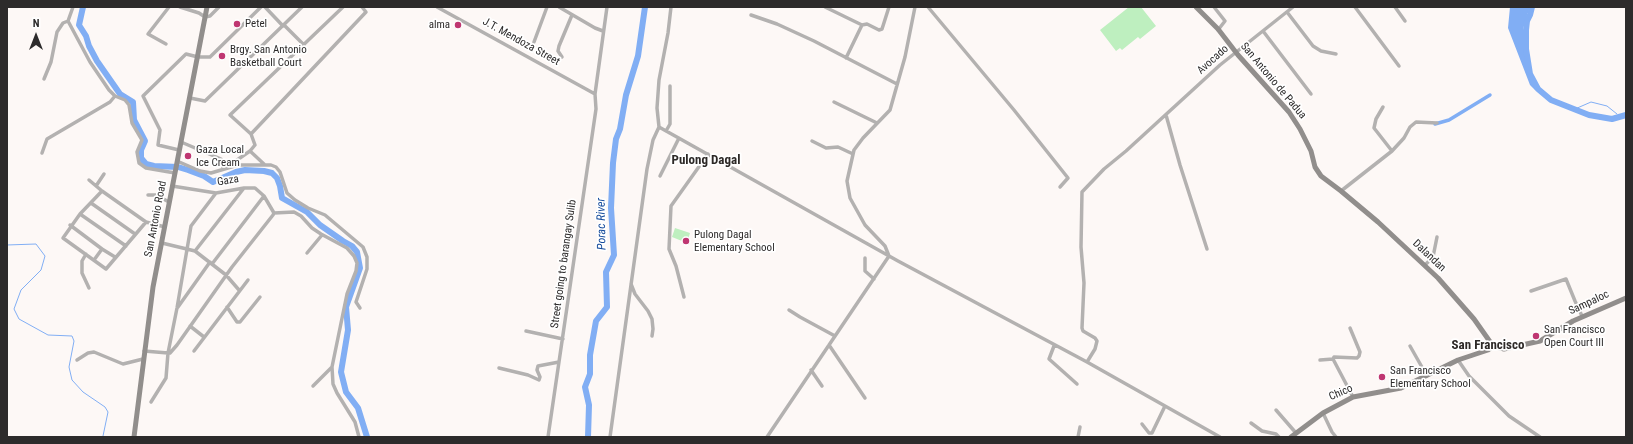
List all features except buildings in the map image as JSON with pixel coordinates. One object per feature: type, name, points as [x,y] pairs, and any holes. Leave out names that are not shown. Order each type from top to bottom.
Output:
[{"type":"street","points":[[44,79],[51,62],[57,32],[63,23],[68,21],[73,7]]},
{"type":"street","points":[[166,44],[148,34],[169,7]]},
{"type":"street","points":[[180,7],[199,13],[205,17],[210,16],[219,7]]},
{"type":"street","name":"San Antonio Road","points":[[134,437],[153,287],[207,7]]},
{"type":"street","points":[[179,150],[158,145],[160,130],[143,96],[186,54],[198,57],[210,57],[260,7]]},
{"type":"street","points":[[265,7],[304,45]]},
{"type":"street","points":[[190,98],[205,101],[302,7]]},
{"type":"street","points":[[177,162],[204,172],[214,173],[250,151],[255,145],[252,134],[230,115],[343,7]]},
{"type":"street","points":[[252,134],[366,12],[362,7]]},
{"type":"street","name":"J.T. Mendoza Street","points":[[437,7],[595,94]]},
{"type":"street","points":[[534,42],[547,7]]},
{"type":"street","points":[[559,7],[603,31]]},
{"type":"street","name":"Street going to barangay Sulib","points":[[548,437],[596,108],[595,94],[606,7]]},
{"type":"street","points":[[610,437],[647,169],[653,140],[659,127],[657,108],[659,80],[668,33],[671,7]]},
{"type":"street","points":[[825,7],[879,30],[882,29],[889,7]]},
{"type":"street","points":[[889,256],[885,246],[868,230],[850,198],[847,181],[854,150],[863,138],[890,110],[915,7]]},
{"type":"street","points":[[928,7],[1014,110],[1068,178],[1060,187]]},
{"type":"street","name":"San Antonio de Padua","points":[[1196,7],[1218,30],[1235,52],[1274,95],[1300,129],[1310,151],[1315,167],[1321,176],[1341,191]]},
{"type":"street","points":[[1214,7],[1225,21],[1218,30]]},
{"type":"street","name":"Avocado","points":[[1086,362],[1097,341],[1095,338],[1083,331],[1082,328],[1084,283],[1082,247],[1082,192],[1104,169],[1126,151],[1235,52],[1293,7]]},
{"type":"street","points":[[1355,7],[1399,66]]},
{"type":"street","points":[[1395,7],[1405,21]]},
{"type":"street","points":[[1287,12],[1313,46],[1321,51],[1336,54]]},
{"type":"street","points":[[562,57],[558,51],[559,46],[572,15]]},
{"type":"street","points":[[751,15],[777,24],[897,84]]},
{"type":"street","points":[[68,21],[90,62],[103,82],[115,96],[125,100],[129,105],[132,123],[142,140],[137,152],[138,163],[146,168],[175,172]]},
{"type":"street","points":[[846,58],[862,24]]},
{"type":"street","points":[[1263,30],[1311,94]]},
{"type":"street","points":[[666,131],[670,123],[670,86]]},
{"type":"street","points":[[42,153],[47,138],[110,102],[115,96]]},
{"type":"street","points":[[834,102],[877,123]]},
{"type":"street","points":[[1383,107],[1376,119],[1374,128],[1392,151]]},
{"type":"street","points":[[1166,114],[1180,165],[1207,249]]},
{"type":"street","points":[[1341,191],[1392,151],[1404,138],[1410,127],[1416,122],[1437,124]]},
{"type":"street","points":[[659,127],[889,256],[1086,362],[1220,437]]},
{"type":"street","points":[[660,176],[680,138]]},
{"type":"street","points":[[812,140],[826,148],[838,147],[853,154]]},
{"type":"street","points":[[181,142],[221,159],[224,168]]},
{"type":"street","points":[[250,151],[265,165]]},
{"type":"street","points":[[684,297],[676,266],[669,249],[671,206],[708,154]]},
{"type":"street","points":[[224,168],[242,164],[276,167],[280,172],[287,193],[308,208],[325,215],[363,246],[367,257],[367,269],[356,302],[360,308]]},
{"type":"street","points":[[96,186],[104,174]]},
{"type":"street","points":[[89,180],[146,222],[164,227]]},
{"type":"street","name":"Gaza","points":[[172,186],[201,192],[216,193],[244,188],[255,188],[264,196]]},
{"type":"street","points":[[195,251],[244,188]]},
{"type":"street","points":[[102,191],[70,225],[63,238],[106,268],[146,222]]},
{"type":"street","name":"Dalandan","points":[[1341,191],[1425,265],[1464,307],[1493,346]]},
{"type":"street","points":[[150,402],[166,378],[168,353],[178,308],[193,222],[216,193]]},
{"type":"street","points":[[148,195],[156,195],[169,202]]},
{"type":"street","points":[[178,308],[211,263],[264,196],[274,213]]},
{"type":"street","points":[[91,203],[135,234]]},
{"type":"street","points":[[274,213],[288,212],[297,214],[305,219],[312,228],[322,235],[347,248],[354,256],[357,263],[356,271],[347,294],[332,367],[333,384],[355,422],[359,437]]},
{"type":"street","points":[[144,351],[170,353],[226,275],[274,213]]},
{"type":"street","points":[[80,214],[126,246]]},
{"type":"street","points":[[70,225],[102,249],[116,257]]},
{"type":"street","points":[[307,253],[322,235]]},
{"type":"street","points":[[1425,265],[1433,257],[1437,237]]},
{"type":"street","points":[[162,243],[188,248],[195,251],[226,275],[239,290]]},
{"type":"street","points":[[94,260],[102,249]]},
{"type":"street","points":[[86,254],[82,261],[82,273],[90,288]]},
{"type":"street","points":[[767,437],[889,256]]},
{"type":"street","points":[[866,258],[865,271],[874,279]]},
{"type":"street","points":[[1531,291],[1566,279],[1582,316]]},
{"type":"street","points":[[194,351],[248,280]]},
{"type":"street","points":[[631,283],[635,294],[652,319],[652,336]]},
{"type":"street","points":[[227,307],[237,322],[240,322],[260,297]]},
{"type":"street","name":"Sampaloc","points":[[1493,346],[1504,349],[1540,341],[1582,316],[1626,298]]},
{"type":"street","points":[[789,310],[835,336]]},
{"type":"street","points":[[190,326],[204,337]]},
{"type":"street","points":[[1320,360],[1333,359],[1334,357],[1357,358],[1359,356],[1360,352],[1350,328]]},
{"type":"street","points":[[526,331],[563,339]]},
{"type":"street","points":[[829,345],[865,398]]},
{"type":"street","points":[[1054,346],[1049,359],[1077,384]]},
{"type":"street","points":[[1410,346],[1427,376]]},
{"type":"street","name":"Chico","points":[[1291,437],[1323,413],[1352,397],[1401,388],[1458,360],[1488,350],[1493,346]]},
{"type":"street","points":[[77,360],[94,352],[123,364],[143,358]]},
{"type":"street","points":[[1333,359],[1352,397]]},
{"type":"street","points":[[1458,360],[1469,376],[1509,416],[1540,437]]},
{"type":"street","points":[[499,368],[539,380],[540,377],[537,370],[538,366],[559,362]]},
{"type":"street","points":[[313,386],[332,367]]},
{"type":"street","points":[[811,370],[822,386]]},
{"type":"street","points":[[1142,424],[1149,433],[1152,433],[1165,406]]},
{"type":"street","points":[[1276,410],[1296,433]]},
{"type":"street","points":[[1323,413],[1336,437]]},
{"type":"street","points":[[1250,423],[1262,431],[1276,434],[1279,437]]},
{"type":"street","points":[[1078,437],[1080,427]]},
{"type":"green space","points":[[1129,7],[1141,7],[1156,26],[1140,39],[1138,37],[1122,50],[1120,48],[1116,51],[1100,30]]},
{"type":"green space","points":[[675,228],[690,233],[687,243],[672,237]]},
{"type":"water","points":[[1510,7],[1530,7],[1523,30],[1529,74],[1537,90],[1530,85],[1508,28]]},
{"type":"waterway","points":[[83,7],[79,25],[86,36],[89,46],[97,61],[120,94],[133,102],[134,120],[145,141],[141,150],[141,158],[146,164],[154,166],[178,167],[204,176],[213,182],[236,172],[245,170],[272,173],[277,178],[282,198],[307,212],[320,225],[352,246],[357,252],[360,268],[346,307],[348,330],[341,372],[346,392],[358,408],[367,437]]},
{"type":"waterway","name":"Porac River","points":[[588,437],[589,405],[585,387],[590,374],[590,355],[596,321],[607,307],[606,272],[614,255],[611,208],[613,163],[616,139],[620,129],[626,95],[638,56],[645,7]]},
{"type":"waterway","points":[[1532,7],[1527,21],[1526,49],[1530,74],[1538,89],[1551,100],[1589,115],[1612,119],[1626,115]]},
{"type":"waterway","points":[[1435,124],[1449,120],[1490,95]]},
{"type":"waterway","points":[[1575,109],[1591,102],[1607,106],[1617,114]]},
{"type":"waterway","points":[[7,245],[36,244],[45,256],[41,270],[21,290],[14,309],[19,319],[48,335],[72,336],[74,341],[69,367],[72,380],[83,392],[105,407],[108,412],[104,437]]},
{"type":"place","name":"Petel","points":[[237,24]]},
{"type":"place","name":"alma","points":[[458,25]]},
{"type":"place","name":"Brgy. San Antonio Basketball Court","points":[[222,56]]},
{"type":"place","name":"Gaza Local Ice Cream","points":[[188,156]]},
{"type":"place","name":"Pulong Dagal Elementary School","points":[[686,241]]},
{"type":"place","name":"San Francisco Open Court III","points":[[1536,336]]},
{"type":"place","name":"San Francisco Elementary School","points":[[1382,377]]},
{"type":"district","name":"Pulong Dagal","points":[[706,161]]},
{"type":"district","name":"San Francisco","points":[[1488,346]]}]
